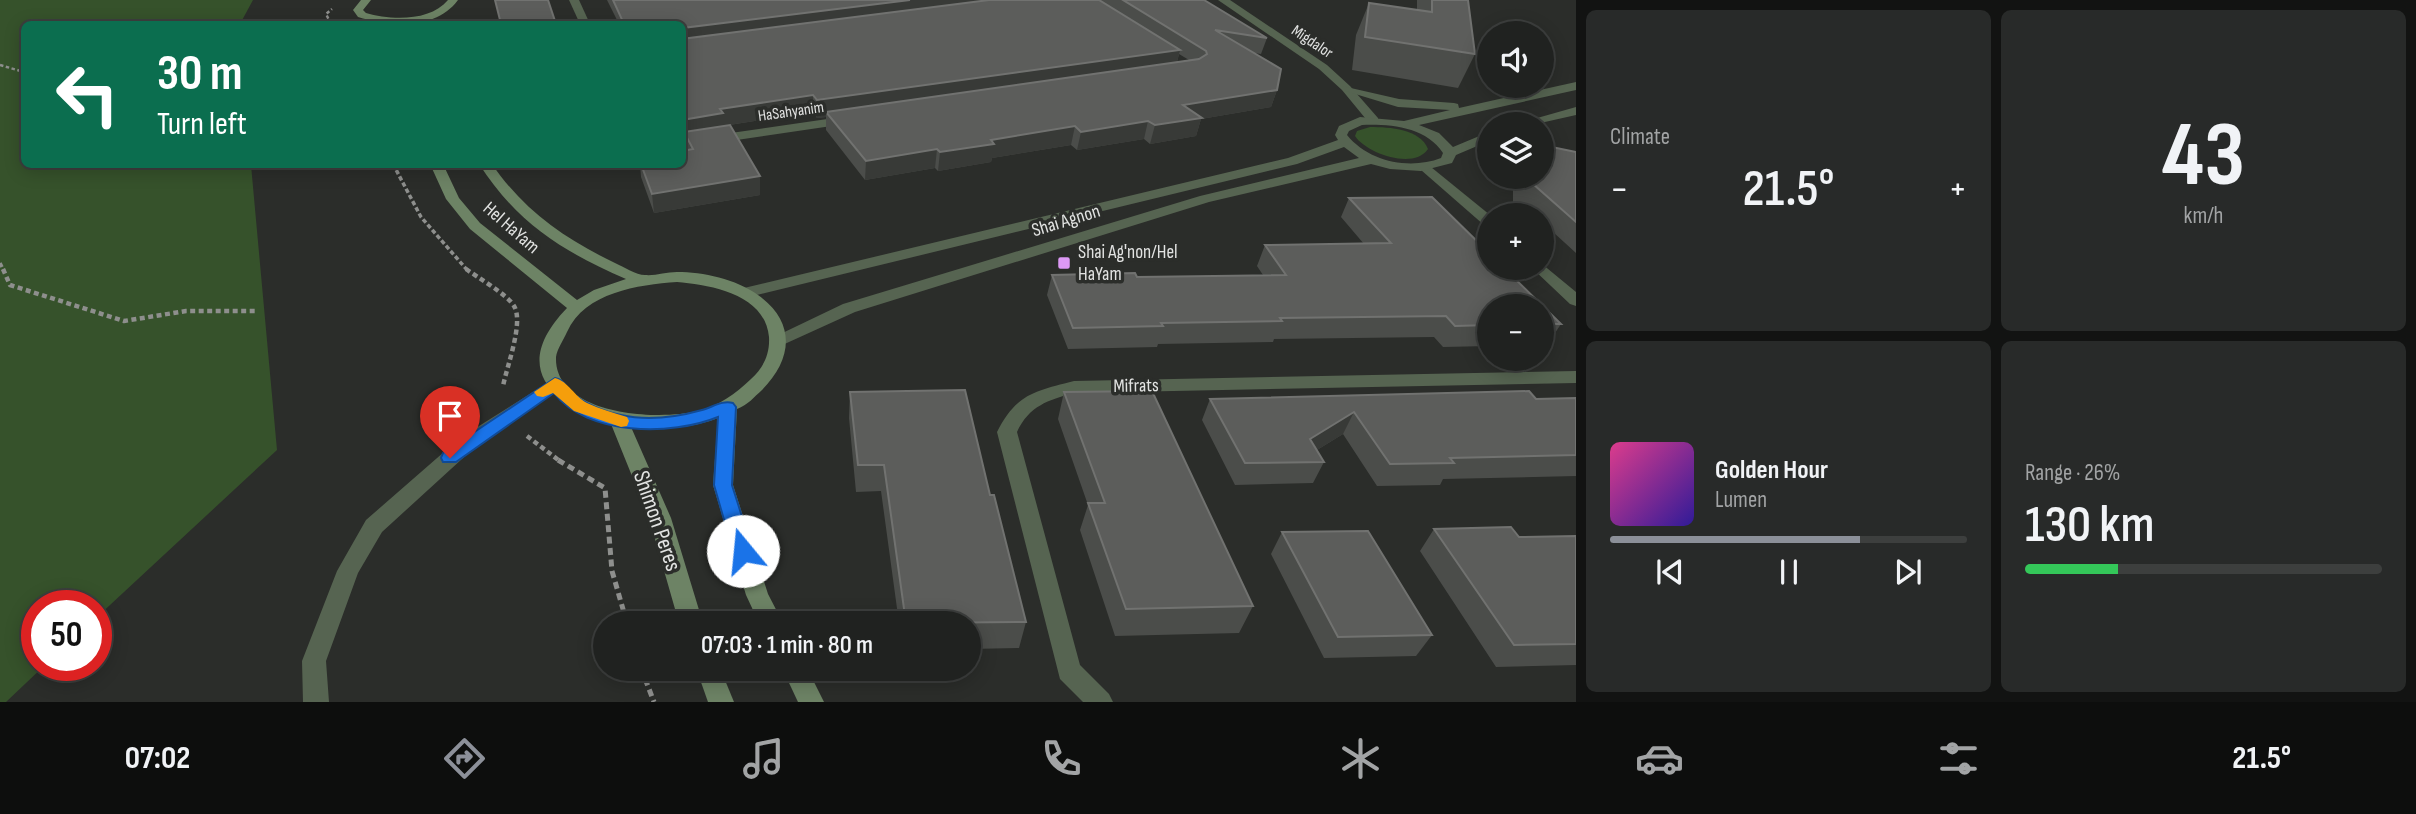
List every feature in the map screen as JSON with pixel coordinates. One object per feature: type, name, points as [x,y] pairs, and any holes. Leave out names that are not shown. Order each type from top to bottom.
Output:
[{"type":"main road","points":[[366,0],[358,10],[362,15],[380,21]]},
{"type":"main road","points":[[420,21],[444,10],[453,0]]},
{"type":"main road","name":"Hel HaYam","points":[[438,168],[453,199],[475,226],[577,307]]},
{"type":"main road","name":"Hel HaYam","points":[[487,168],[498,186],[519,210],[547,232],[583,254],[640,281]]},
{"type":"main road","points":[[659,278],[696,278],[730,286],[744,293],[756,301],[772,320],[778,342],[777,354],[766,377],[743,398],[727,407],[697,418],[664,424],[619,421],[580,407],[555,384],[548,357],[556,331],[577,307],[606,291],[659,278]]},
{"type":"main road","points":[[727,407],[723,485],[757,595],[765,611]]},
{"type":"main road","name":"Shimon Peres","points":[[619,421],[660,518],[687,611]]},
{"type":"main road","points":[[713,681],[721,702]]},
{"type":"main road","points":[[800,681],[811,702]]},
{"type":"street","points":[[574,0],[583,21]]},
{"type":"street","name":"Migdalor","points":[[1223,0],[1323,67],[1346,88],[1374,121]]},
{"type":"street","points":[[1402,124],[1576,86]]},
{"type":"street","points":[[1346,88],[1398,103],[1478,108]]},
{"type":"street","points":[[1554,116],[1576,111]]},
{"type":"street","name":"HaSahyanim","points":[[686,143],[862,118]]},
{"type":"street","points":[[1450,153],[1440,140],[1402,124],[1374,121],[1349,124],[1341,135],[1345,142],[1373,159],[1390,164],[1426,167],[1447,160],[1450,153],[1477,141]]},
{"type":"street","name":"Shai Agnon","points":[[744,293],[1292,161],[1345,142]]},
{"type":"street","name":"Shai Agnon","points":[[778,342],[849,308],[875,300],[1205,199],[1373,159]]},
{"type":"street","points":[[1426,167],[1477,212]]},
{"type":"street","points":[[1553,280],[1576,301]]},
{"type":"street","name":"Mifrats","points":[[1100,702],[1069,671],[1007,432],[1016,412],[1037,397],[1074,387],[1576,377]]},
{"type":"street","points":[[316,702],[314,661],[348,570],[374,526],[467,443],[555,384]]},
{"type":"path","points":[[0,65],[21,71]]},
{"type":"path","points":[[0,264],[10,285],[124,321],[186,311],[257,311]]},
{"type":"path","points":[[646,681],[654,702]]},
{"type":"green space","points":[[0,0],[253,0],[242,21],[21,21],[21,168],[251,168],[277,450],[112,603],[112,590],[21,590],[21,681],[28,681],[6,702],[0,702]]},
{"type":"green space","points":[[1370,127],[1404,130],[1418,137],[1428,149],[1412,158],[1402,159],[1380,154],[1361,143],[1355,136],[1357,131]]},
{"type":"building","points":[[495,0],[548,0],[555,21],[500,21]]},
{"type":"building","points":[[613,0],[910,0],[686,28],[686,21],[623,21]]},
{"type":"building","points":[[989,0],[1099,0],[1180,50],[817,100],[813,95],[720,109],[723,113],[686,119],[686,38]]},
{"type":"building","points":[[1123,0],[1204,0],[1267,38],[1215,30],[1281,69],[1277,90],[1183,105],[1202,118],[1155,125],[1148,121],[1081,132],[1075,126],[991,140],[994,144],[940,152],[937,149],[866,161],[826,112],[1199,59],[1207,54]]},
{"type":"building","points":[[1432,0],[1468,0],[1475,54],[1365,37],[1369,3],[1432,12]]},
{"type":"building","points":[[730,125],[760,176],[652,194],[642,168],[686,168],[686,150],[693,149],[686,132]]},
{"type":"building","points":[[1554,147],[1576,152],[1576,222],[1539,189],[1554,189]]},
{"type":"building","points":[[1432,197],[1477,241],[1477,280],[1516,280],[1530,294],[1477,294],[1477,325],[1455,326],[1446,316],[1280,318],[1282,321],[1073,328],[1052,275],[1286,275],[1265,245],[1391,243],[1349,198]]},
{"type":"building","points":[[965,390],[990,495],[994,495],[1026,622],[981,622],[981,611],[904,611],[884,465],[858,465],[850,392]]},
{"type":"building","points":[[1152,391],[1253,606],[1126,609],[1088,503],[1105,503],[1064,392]]},
{"type":"building","points":[[1529,391],[1536,399],[1576,398],[1576,455],[1450,458],[1454,463],[1390,464],[1354,412],[1310,439],[1324,462],[1245,463],[1210,399]]},
{"type":"building","points":[[1511,527],[1519,537],[1576,536],[1576,644],[1514,645],[1434,529]]},
{"type":"building","points":[[1368,531],[1432,635],[1338,637],[1282,532]]},
{"type":"slow traffic","points":[[543,392],[555,384],[580,407],[621,421]]},
{"type":"place","name":"Shai Ag'non/Hel HaYam","points":[[1064,263]]},
{"type":"route","points":[[450,458],[467,443],[555,384],[580,407],[619,421],[641,424],[687,421],[727,407],[723,485],[743,551]]}]
